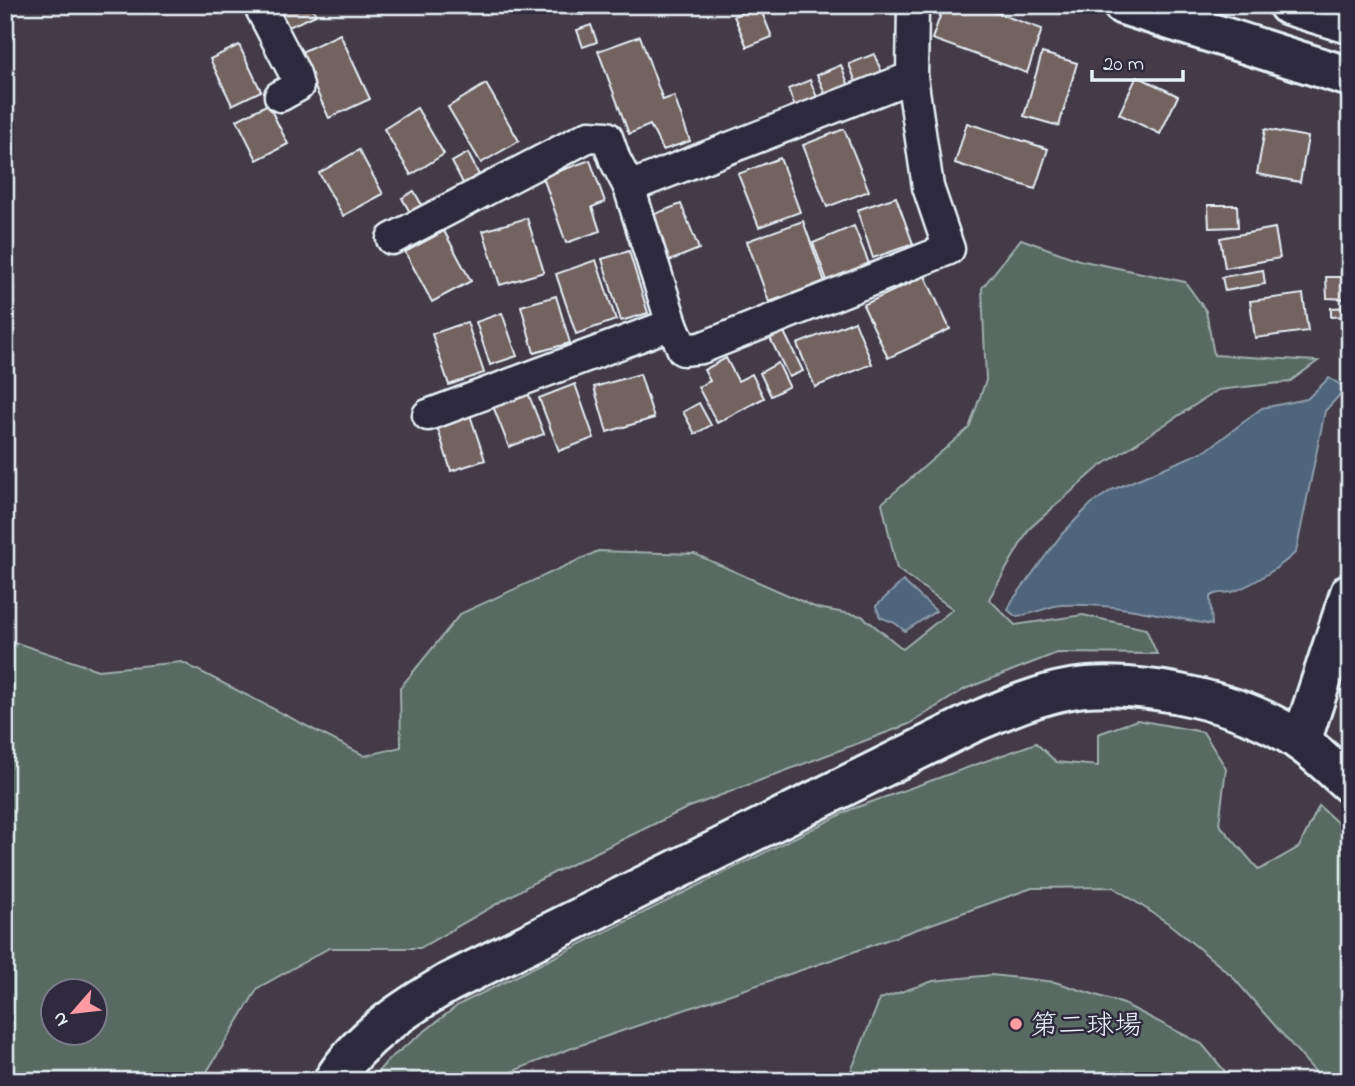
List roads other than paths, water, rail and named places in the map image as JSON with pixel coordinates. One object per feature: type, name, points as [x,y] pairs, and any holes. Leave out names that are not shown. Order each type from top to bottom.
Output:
[{"type":"main road","points":[[1123,5],[1350,77]]},
{"type":"main road","points":[[1288,5],[1350,24]]},
{"type":"main road","points":[[1301,742],[1350,593]]},
{"type":"main road","points":[[333,1081],[368,1038],[408,1006],[448,983],[970,724],[1022,702],[1072,689],[1115,686],[1206,698],[1273,724],[1301,742],[1350,783]]},
{"type":"street","points":[[259,5],[295,74],[298,86],[280,96]]},
{"type":"street","points":[[392,239],[589,136],[607,137],[629,187],[672,324],[683,349],[701,348],[949,249],[928,187],[912,77],[913,5]]},
{"type":"street","points":[[629,187],[912,77]]},
{"type":"street","points":[[428,415],[672,324]]},
{"type":"water","points":[[1329,378],[1346,388],[1325,411],[1296,552],[1249,585],[1210,597],[1212,625],[1137,610],[1100,606],[1062,605],[1015,616],[1008,610],[1062,534],[1091,504],[1112,490],[1207,450],[1262,408],[1307,399]]},
{"type":"water","points":[[903,581],[936,611],[905,631],[880,617],[876,606]]},
{"type":"place","name":"第二球場","points":[[1016,1024]]}]
